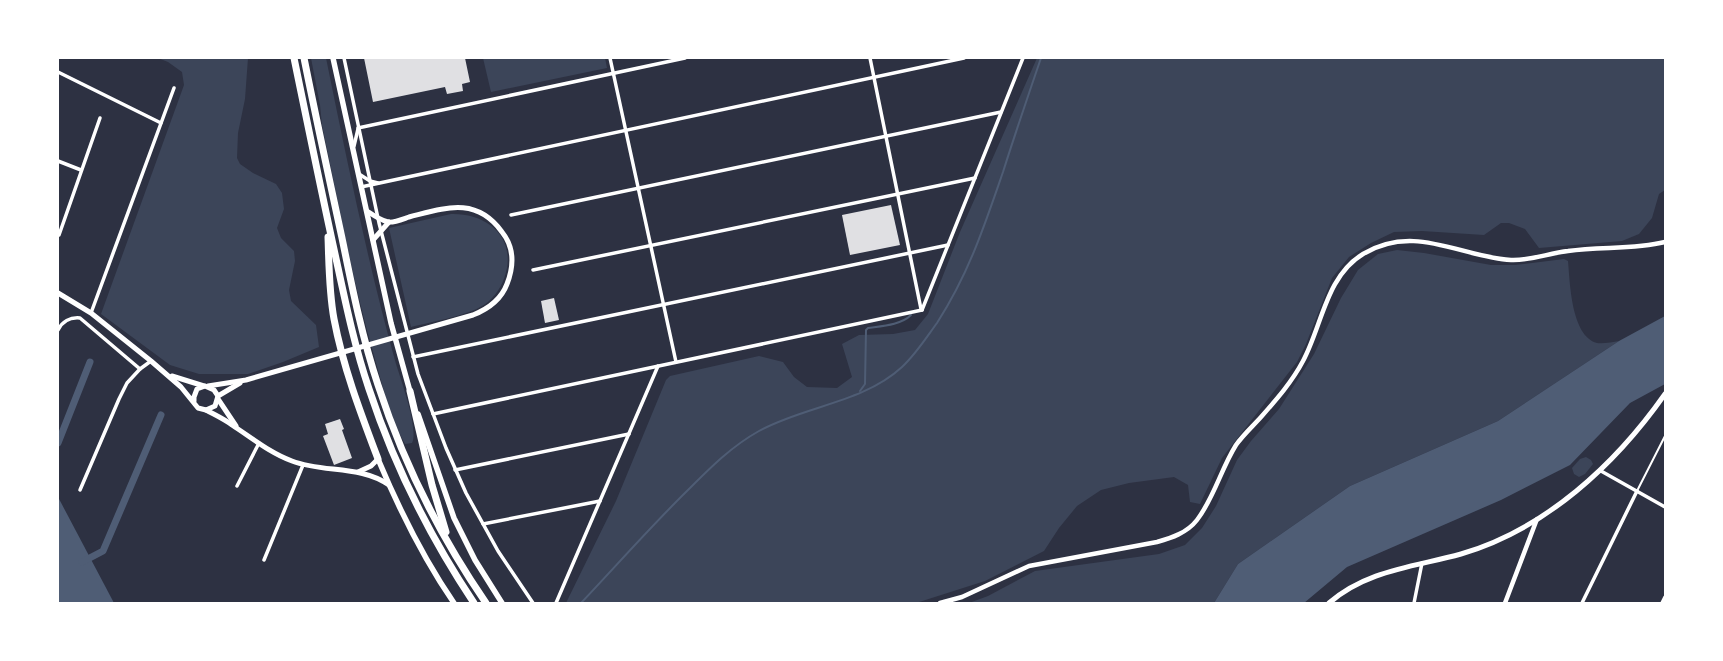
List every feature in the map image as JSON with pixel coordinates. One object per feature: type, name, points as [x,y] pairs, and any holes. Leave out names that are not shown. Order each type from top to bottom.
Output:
[{"type":"highway","points":[[294,58],[327,219],[357,349],[368,387],[404,479],[435,539],[474,603]]},
{"type":"highway","points":[[304,58],[353,290],[370,359],[385,405],[402,451],[423,497],[452,549],[486,603]]},
{"type":"highway","points":[[327,219],[330,292],[334,320],[345,363],[378,459]]},
{"type":"highway","points":[[410,390],[435,501],[452,549]]},
{"type":"main road","points":[[333,58],[393,330],[410,390],[454,518],[475,560],[502,603]]},
{"type":"main road","points":[[194,402],[194,397],[197,390],[206,386],[246,380],[449,322],[485,310],[502,294],[510,275],[512,255],[505,235],[491,219],[484,214],[475,210],[460,207],[447,208],[389,222],[378,219],[367,211]]},
{"type":"main road","points":[[373,240],[389,222]]},
{"type":"main road","points":[[58,293],[91,313],[167,374],[198,408],[206,410],[287,460],[303,465],[357,472],[376,478],[389,485]]},
{"type":"main road","points":[[167,374],[206,386],[214,390],[239,430]]},
{"type":"main road","points":[[206,410],[212,408],[218,398],[246,380]]},
{"type":"main road","points":[[1329,603],[1361,581],[1381,574],[1473,549],[1507,535],[1537,519],[1568,498],[1601,471],[1634,435],[1665,394]]},
{"type":"main road","points":[[357,472],[371,466],[378,459],[405,519],[454,603]]},
{"type":"street","points":[[344,58],[378,219],[413,357],[455,470],[483,524],[512,573],[533,603]]},
{"type":"street","points":[[610,58],[676,362]]},
{"type":"street","points":[[358,128],[685,58]]},
{"type":"street","points":[[870,58],[922,310]]},
{"type":"street","points":[[361,187],[964,58]]},
{"type":"street","points":[[922,310],[1023,58]]},
{"type":"street","points":[[58,72],[161,123]]},
{"type":"street","points":[[91,313],[174,88]]},
{"type":"street","points":[[511,215],[1001,112]]},
{"type":"street","points":[[58,235],[100,118]]},
{"type":"street","points":[[354,151],[358,128]]},
{"type":"street","points":[[58,162],[81,170]]},
{"type":"street","points":[[358,174],[370,181],[381,183]]},
{"type":"street","points":[[534,270],[975,178]]},
{"type":"street","points":[[940,603],[962,596],[1029,566],[1156,542],[1173,537],[1188,529],[1197,520],[1237,444],[1276,401],[1303,361],[1334,286],[1346,268],[1363,254],[1382,246],[1402,242],[1423,242],[1440,244],[1496,258],[1513,260],[1568,251],[1649,245],[1665,242]]},
{"type":"street","points":[[413,357],[948,245]]},
{"type":"street","points":[[433,414],[922,310]]},
{"type":"street","points":[[58,330],[67,320],[80,318],[140,369]]},
{"type":"street","points":[[80,490],[127,383],[140,369],[151,361]]},
{"type":"street","points":[[556,603],[658,366]]},
{"type":"street","points":[[455,470],[629,434]]},
{"type":"street","points":[[237,486],[258,443]]},
{"type":"street","points":[[264,560],[303,465]]},
{"type":"street","points":[[1601,471],[1665,507]]},
{"type":"street","points":[[1582,603],[1637,491]]},
{"type":"street","points":[[483,524],[600,501]]},
{"type":"street","points":[[1505,603],[1537,519]]},
{"type":"street","points":[[1414,603],[1422,563]]},
{"type":"street","points":[[1662,603],[1665,597]]},
{"type":"lane","points":[[1637,491],[1665,436]]},
{"type":"shaded area","points":[[158,58],[248,58],[245,99],[238,133],[237,158],[240,164],[253,173],[276,184],[282,193],[284,209],[277,228],[281,238],[294,251],[295,261],[289,290],[291,301],[316,325],[319,347],[283,362],[248,374],[199,374],[170,365],[101,314],[184,85],[182,72],[168,62]]},
{"type":"shaded area","points":[[311,58],[326,58],[367,250],[411,417],[414,437],[412,443],[405,444],[390,411],[365,324],[322,125],[320,105]]},
{"type":"shaded area","points":[[483,58],[605,58],[607,68],[491,92]]},
{"type":"shaded area","points":[[1037,58],[1665,58],[1665,190],[1659,194],[1652,218],[1639,234],[1622,241],[1539,248],[1525,229],[1509,223],[1501,223],[1484,235],[1422,231],[1394,232],[1371,243],[1349,257],[1332,278],[1306,344],[1297,362],[1222,458],[1200,504],[1190,502],[1188,485],[1174,477],[1129,483],[1101,490],[1077,506],[1059,528],[1044,551],[985,581],[916,603],[566,603],[616,501],[666,380],[670,376],[759,356],[783,362],[794,377],[807,387],[837,388],[852,377],[842,344],[859,335],[893,334],[915,330],[928,314],[960,232]]},
{"type":"shaded area","points":[[451,214],[474,217],[484,221],[500,235],[508,256],[504,278],[495,294],[481,307],[451,318],[411,327],[389,228]]},
{"type":"shaded area","points":[[1397,250],[1424,253],[1491,265],[1515,265],[1564,259],[1568,261],[1571,294],[1577,320],[1582,330],[1588,338],[1597,343],[1619,341],[1498,421],[1350,486],[1238,564],[1214,603],[969,603],[988,596],[1035,571],[1159,554],[1185,545],[1202,528],[1216,506],[1237,460],[1251,441],[1279,409],[1314,354],[1341,298],[1358,270],[1378,254]]},
{"type":"shaded area","points":[[1665,316],[1665,384],[1630,403],[1570,465],[1501,500],[1347,567],[1304,603],[1214,603],[1238,564],[1350,486],[1498,421],[1619,341]]},
{"type":"shaded area","points":[[1586,457],[1591,460],[1593,464],[1585,474],[1579,477],[1574,474],[1572,468],[1580,459]]},
{"type":"shaded area","points":[[58,497],[114,603],[58,603]]},
{"type":"building","points":[[364,58],[465,58],[470,82],[462,84],[463,91],[447,94],[445,87],[373,102]]},
{"type":"building","points":[[891,205],[900,245],[850,255],[842,215]]},
{"type":"building","points":[[554,298],[559,320],[545,323],[541,301]]},
{"type":"building","points":[[340,419],[344,429],[342,430],[352,458],[334,465],[323,436],[328,434],[325,424]]},
{"type":"waterway","points":[[581,603],[676,502],[714,465],[740,443],[759,431],[776,423],[870,389],[887,379],[912,357],[937,323],[967,268],[989,212],[1041,58]]},
{"type":"waterway","points":[[860,391],[865,384],[866,330],[868,328],[897,323],[911,315]]},
{"type":"waterway","points":[[58,443],[90,362]]},
{"type":"waterway","points":[[82,562],[103,551],[161,415]]}]
